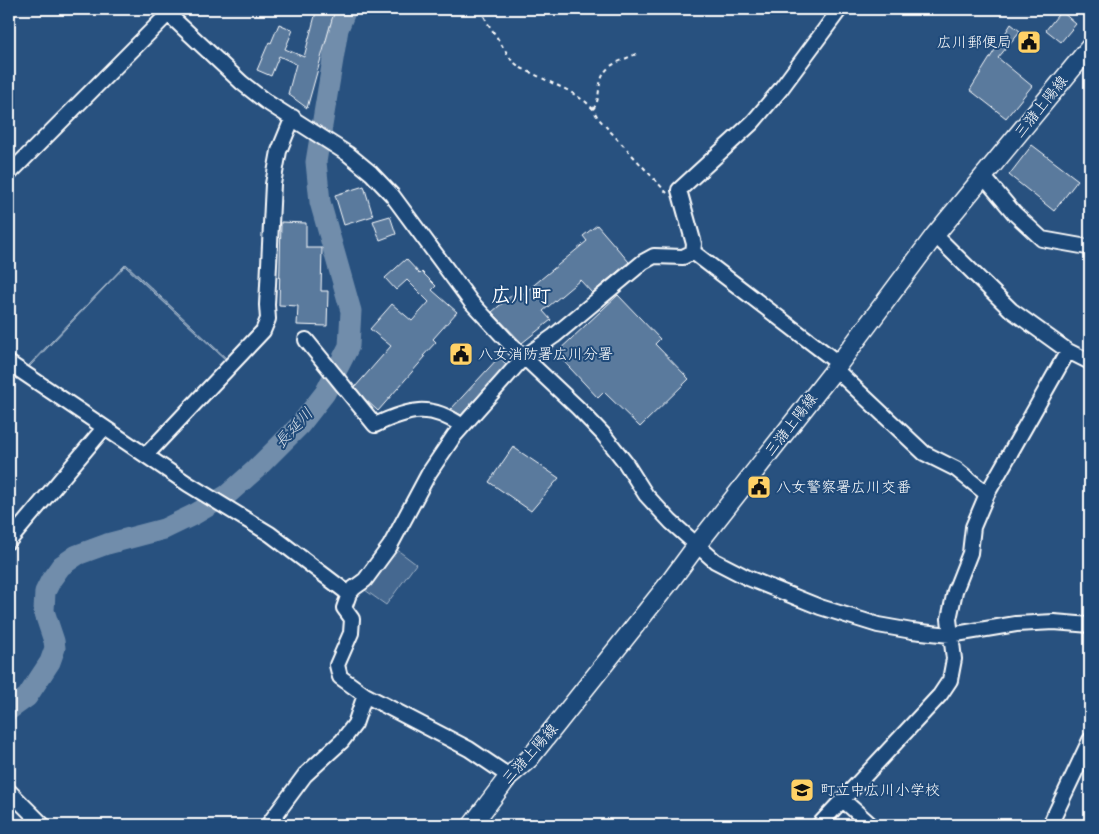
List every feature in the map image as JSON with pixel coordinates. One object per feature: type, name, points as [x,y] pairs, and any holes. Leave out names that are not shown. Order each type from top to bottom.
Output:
[{"type":"main road","name":"三潴上陽線","points":[[479,823],[509,776],[529,759],[670,583],[697,545],[935,236],[1090,47]]},
{"type":"street","points":[[693,252],[694,244],[679,190],[753,122],[780,90],[840,9]]},
{"type":"street","points":[[9,174],[165,11],[265,101],[293,117],[348,154],[371,173],[392,195],[471,302],[510,344],[603,434],[625,462],[646,495],[671,522],[715,561],[748,578],[820,607],[878,625],[912,631],[950,635],[1016,624],[1054,622],[1090,625]]},
{"type":"street","points":[[146,455],[263,331],[268,319],[266,305],[273,184],[280,151],[293,117]]},
{"type":"street","points":[[984,177],[1014,214],[1042,239],[1089,246]]},
{"type":"street","points":[[935,236],[1011,310],[1068,351],[1090,362]]},
{"type":"street","points":[[509,776],[469,749],[365,695],[340,677],[337,665],[351,634],[352,619],[344,608],[349,594],[365,580],[390,546],[429,473],[454,436],[524,357],[554,336],[643,262],[654,256],[684,257],[693,252]]},
{"type":"street","points":[[693,252],[836,366],[924,453],[956,469],[987,494]]},
{"type":"street","points":[[306,340],[375,424],[414,410],[433,411],[450,417],[462,426]]},
{"type":"street","points":[[819,825],[940,695],[950,680],[954,659],[949,619],[956,591],[970,553],[973,527],[987,494],[1068,351]]},
{"type":"street","points":[[9,363],[188,484],[270,534],[349,594]]},
{"type":"street","points":[[9,541],[104,428]]},
{"type":"street","points":[[268,825],[305,775],[342,741],[355,724],[365,695]]},
{"type":"street","points":[[1050,825],[1090,740]]},
{"type":"street","points":[[9,791],[43,825]]},
{"type":"street","points":[[843,800],[871,825]]},
{"type":"path","points":[[482,9],[487,22],[512,61],[521,68],[569,91],[593,109],[598,118],[662,189],[670,195],[679,190]]},
{"type":"path","points":[[593,109],[597,103],[602,75],[610,66],[636,54]]},
{"type":"shaded area","points":[[126,264],[228,360],[125,266],[30,366],[29,365]]},
{"type":"shaded area","points":[[396,549],[416,564],[386,605],[365,590],[391,550]]},
{"type":"building","points":[[325,9],[336,9],[307,108],[288,94],[296,64],[279,56],[271,76],[257,70],[279,24],[293,30],[285,49],[304,57],[316,12],[323,14]]},
{"type":"building","points":[[1061,11],[1076,24],[1061,42],[1046,30]]},
{"type":"building","points":[[1011,24],[1020,31],[998,58],[1032,86],[1006,118],[970,90]]},
{"type":"building","points":[[1032,145],[1078,180],[1054,211],[1009,175]]},
{"type":"building","points":[[364,186],[373,216],[344,225],[335,195]]},
{"type":"building","points":[[390,216],[396,234],[380,240],[373,221]]},
{"type":"building","points":[[281,222],[306,223],[306,248],[322,248],[321,291],[328,291],[327,326],[297,325],[298,306],[279,305]]},
{"type":"building","points":[[597,225],[629,262],[592,293],[580,280],[543,311],[551,320],[522,343],[492,312],[519,289],[523,294],[587,241],[583,236]]},
{"type":"building","points":[[406,259],[420,274],[422,272],[436,286],[432,290],[457,312],[433,339],[436,342],[423,356],[425,357],[378,411],[355,387],[391,346],[370,329],[392,304],[412,321],[429,302],[407,280],[396,290],[385,278]]},
{"type":"building","points":[[618,295],[660,339],[655,344],[689,379],[640,427],[604,392],[598,398],[556,353]]},
{"type":"building","points":[[500,356],[506,365],[461,415],[452,410],[451,409]]},
{"type":"building","points":[[513,447],[559,478],[531,511],[489,482]]},
{"type":"waterway","name":"長延川","points":[[9,710],[27,697],[50,662],[55,648],[44,611],[45,592],[61,566],[77,555],[107,544],[164,529],[195,514],[227,495],[300,425],[325,393],[349,346],[351,311],[320,202],[316,162],[338,29],[346,9]]},
{"type":"place","name":"広川郵便局","points":[[1029,42]]},
{"type":"place","name":"八女消防署広川分署","points":[[461,354]]},
{"type":"place","name":"八女警察署広川交番","points":[[759,487]]},
{"type":"place","name":"町立中広川小学校","points":[[802,790]]},
{"type":"district","name":"広川町","points":[[521,296]]}]
